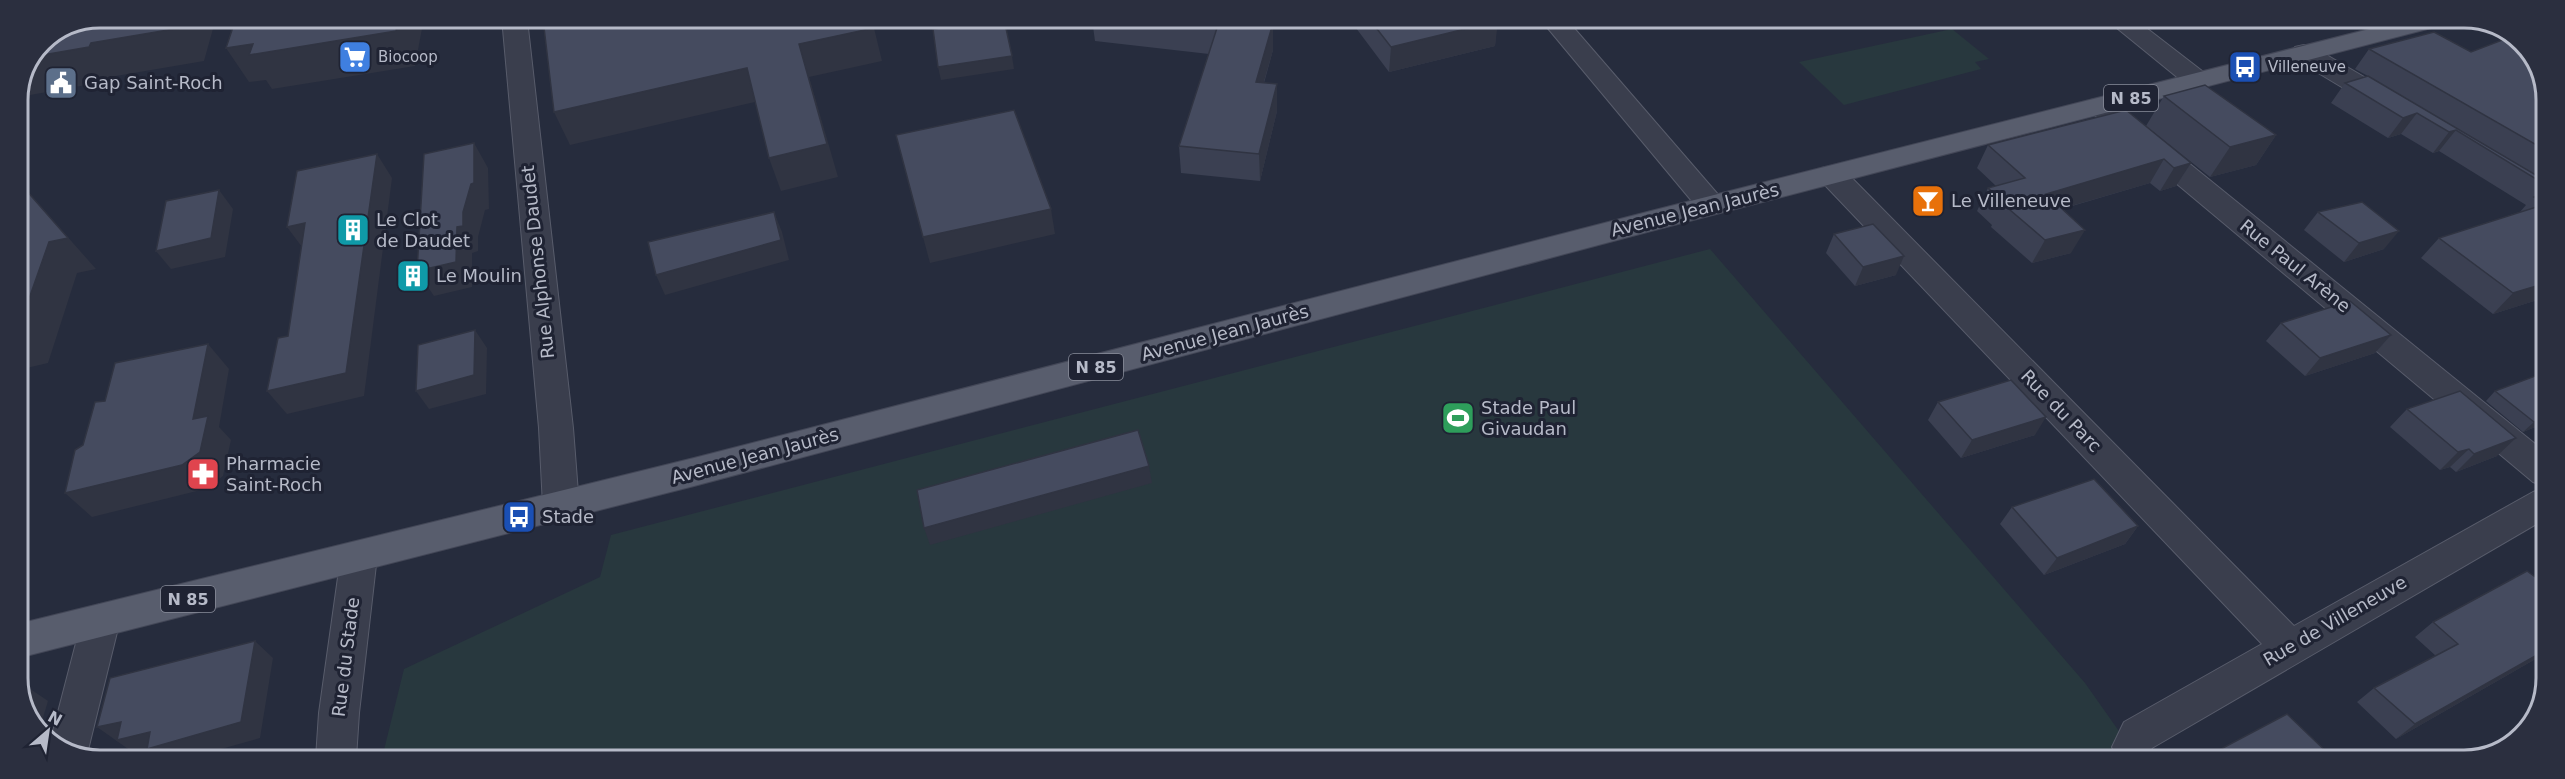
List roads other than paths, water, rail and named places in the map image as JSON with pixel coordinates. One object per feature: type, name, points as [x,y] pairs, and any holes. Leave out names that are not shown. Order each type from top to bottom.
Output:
[{"type":"main road","name":"Avenue Jean Jaurès","points":[[29,638],[561,506],[1711,205],[2402,28]]},
{"type":"street","name":"Rue Alphonse Daudet","points":[[515,28],[556,428],[561,506]]},
{"type":"street","points":[[2129,28],[2197,80]]},
{"type":"street","points":[[1562,29],[1711,205]]},
{"type":"street","points":[[2304,52],[2416,120]]},
{"type":"street","name":"Rue Paul Arène","points":[[2101,106],[2536,465]]},
{"type":"street","name":"Rue du Parc","points":[[1832,175],[2290,647]]},
{"type":"street","name":"Rue de Villeneuve","points":[[2132,747],[2138,735],[2536,507]]},
{"type":"street","name":"Rue du Stade","points":[[337,750],[339,713],[359,556]]},
{"type":"street","points":[[70,743],[101,620]]},
{"type":"place","name":"Biocoop","points":[[355,57]]},
{"type":"place","name":"Villeneuve","points":[[2245,67]]},
{"type":"place","name":"Gap Saint-Roch","points":[[61,83]]},
{"type":"place","name":"Le Villeneuve","points":[[1928,201]]},
{"type":"place","name":"Le Clot de Daudet","points":[[353,230]]},
{"type":"place","name":"Le Moulin","points":[[413,276]]},
{"type":"place","name":"Stade Paul Givaudan","points":[[1458,418]]},
{"type":"place","name":"Pharmacie Saint-Roch","points":[[203,474]]},
{"type":"place","name":"Stade","points":[[519,517]]}]
